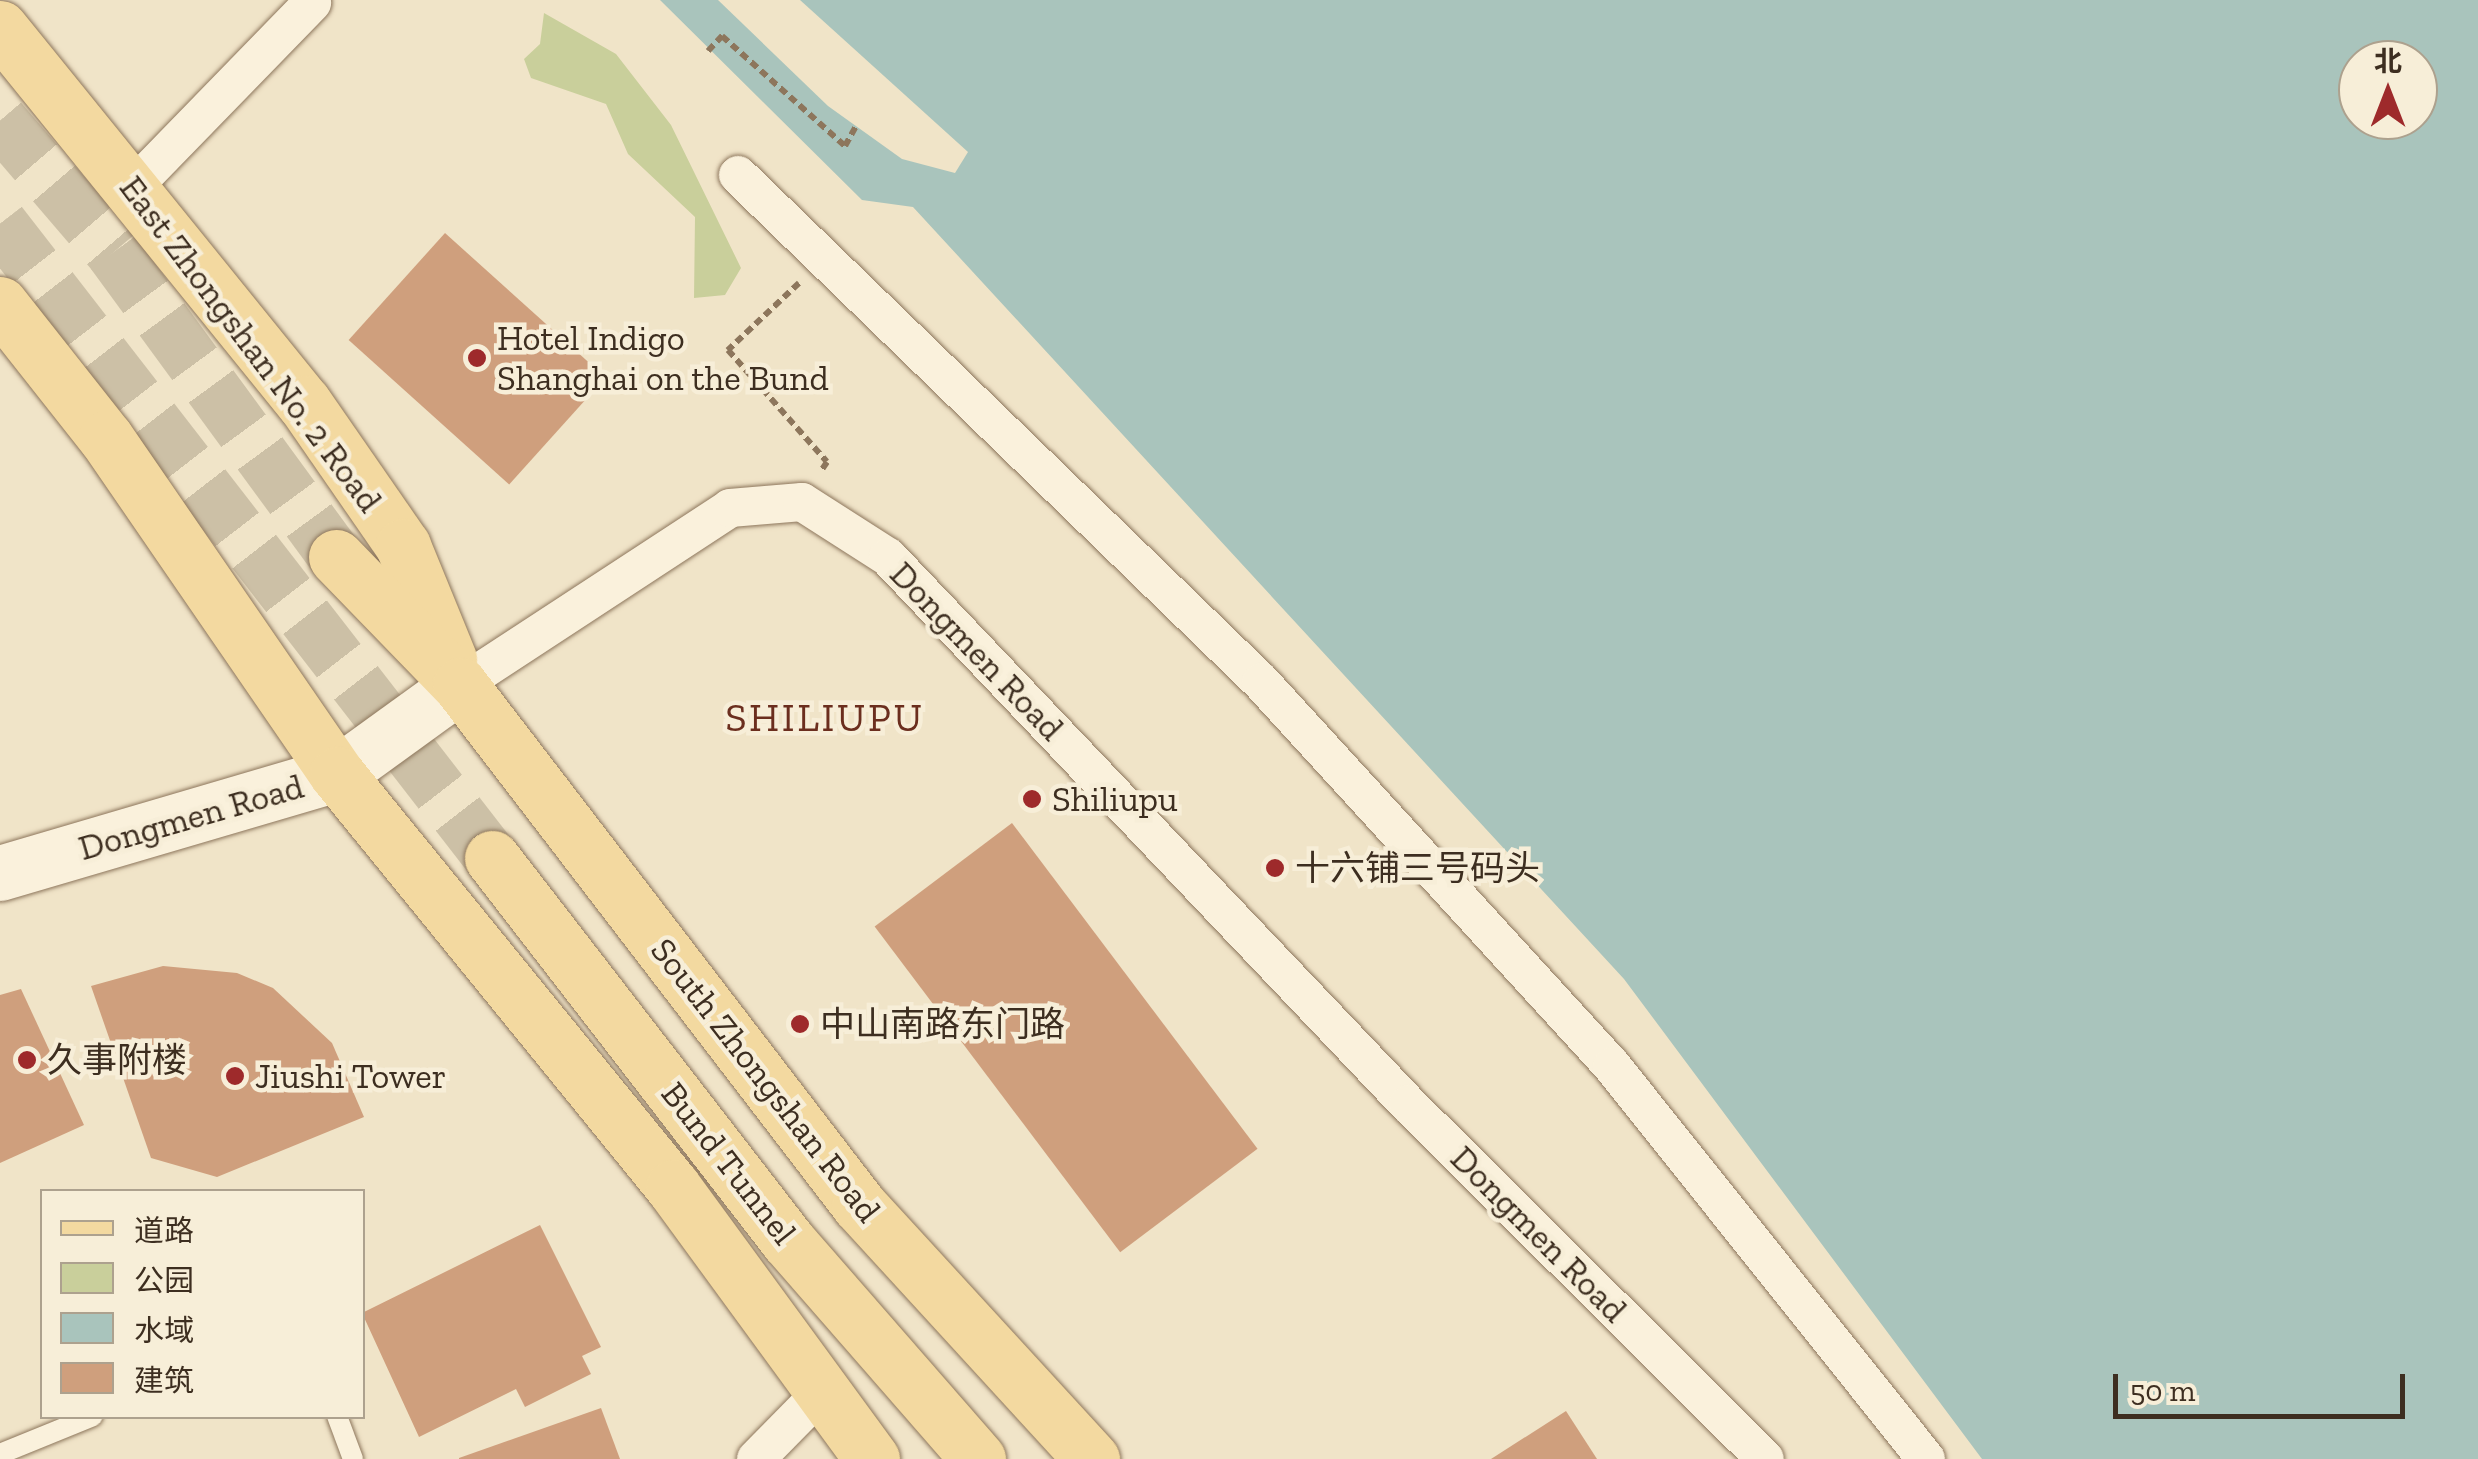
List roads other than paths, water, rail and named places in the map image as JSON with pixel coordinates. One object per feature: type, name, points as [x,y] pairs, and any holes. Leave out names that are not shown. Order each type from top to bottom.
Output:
[{"type":"main road","name":"East Zhongshan No. 2 Road","points":[[0,28],[133,187],[304,403],[404,546],[460,685]]},
{"type":"main road","points":[[0,304],[128,469],[338,774],[673,1187],[820,1395],[872,1459]]},
{"type":"main road","points":[[304,403],[336,511],[401,624]]},
{"type":"main road","points":[[336,557],[460,685]]},
{"type":"main road","name":"South Zhongshan Road","points":[[460,685],[858,1205],[1092,1459]]},
{"type":"main road","name":"Bund Tunnel","points":[[492,858],[788,1241],[978,1459]]},
{"type":"street","points":[[133,187],[312,3]]},
{"type":"street","points":[[738,174],[1300,725],[1612,1066],[1926,1459]]},
{"type":"street","name":"Dongmen Road","points":[[0,873],[338,774],[460,685],[730,508],[802,502],[888,556],[1408,1104],[1766,1459]]},
{"type":"street","points":[[756,1459],[820,1395]]},
{"type":"lane","points":[[0,1454],[87,1419]]},
{"type":"lane","points":[[338,1419],[354,1459]]},
{"type":"water","points":[[660,0],[2478,0],[2478,1459],[1982,1459],[1624,979],[913,207],[862,200]]},
{"type":"tunnel","points":[[0,120],[113,252],[336,557]]},
{"type":"tunnel","points":[[0,223],[492,858]]},
{"type":"place","name":"Hotel Indigo Shanghai on the Bund","points":[[477,358]]},
{"type":"place","name":"Shiliupu","points":[[1032,799]]},
{"type":"place","name":"十六铺三号码头","points":[[1275,868]]},
{"type":"place","name":"中山南路东门路","points":[[800,1024]]},
{"type":"place","name":"久事附楼","points":[[27,1060]]},
{"type":"place","name":"Jiushi Tower","points":[[235,1076]]},
{"type":"district","name":"SHILIUPU","points":[[825,717]]}]
